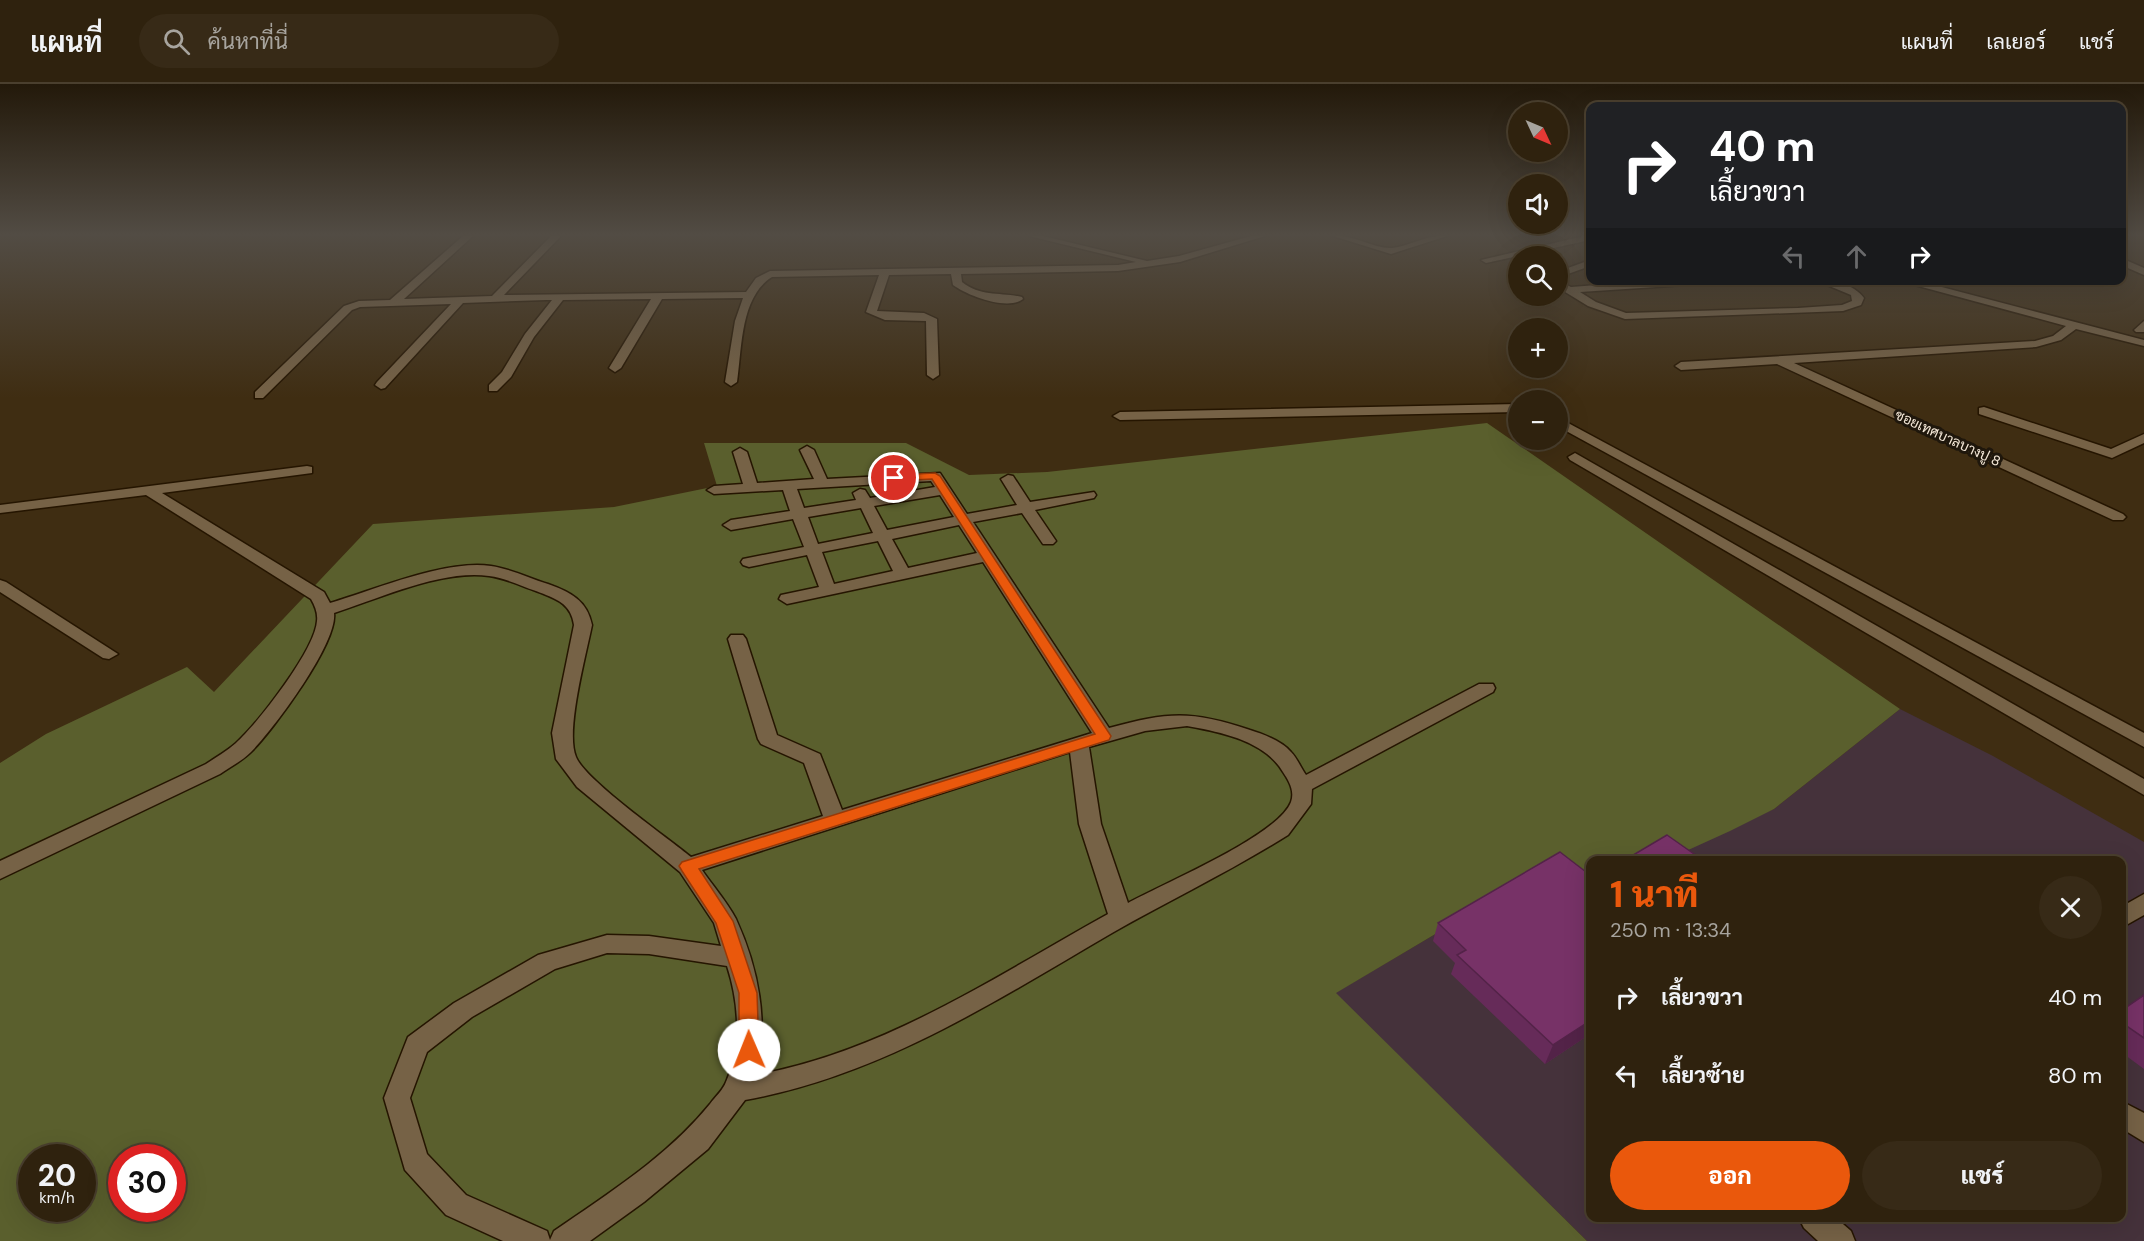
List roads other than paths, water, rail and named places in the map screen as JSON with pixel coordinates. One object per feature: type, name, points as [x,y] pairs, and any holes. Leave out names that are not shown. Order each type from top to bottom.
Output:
[{"type":"street","points":[[393,303],[408,290]]},
{"type":"street","points":[[495,299],[504,290]]},
{"type":"street","points":[[731,382],[748,295],[752,290]]},
{"type":"street","points":[[879,290],[871,312],[881,316],[924,316],[931,319],[933,375]]},
{"type":"street","points":[[967,290],[989,299],[1018,299]]},
{"type":"street","points":[[1569,290],[1611,313],[1625,316],[1843,308],[1857,303],[1859,298],[1855,293],[1847,290]]},
{"type":"street","points":[[1939,290],[2144,343]]},
{"type":"street","points":[[1983,290],[2142,328]]},
{"type":"street","points":[[259,396],[348,308],[359,304],[560,297],[748,295]]},
{"type":"street","points":[[615,368],[658,296]]},
{"type":"street","points":[[493,388],[507,374],[530,336],[560,297]]},
{"type":"street","points":[[381,385],[460,300]]},
{"type":"street","name":"ซอยเทศบาลบางปู 8","points":[[1681,366],[2036,344],[2057,338],[2074,325]]},
{"type":"street","name":"ซอยเทศบาลบางปู 8","points":[[1779,360],[2118,517]]},
{"type":"street","points":[[1120,416],[1508,408]]},
{"type":"street","points":[[1984,411],[2112,454],[2144,438]]},
{"type":"street","points":[[1568,427],[2144,741]]},
{"type":"street","points":[[807,450],[822,482]]},
{"type":"street","points":[[740,452],[751,487]]},
{"type":"street","points":[[1575,457],[2144,788]]},
{"type":"street","points":[[0,509],[307,470]]},
{"type":"street","points":[[714,490],[935,476],[1104,736]]},
{"type":"street","points":[[1008,478],[1048,541]]},
{"type":"street","points":[[854,480],[902,573]]},
{"type":"street","points":[[788,485],[828,590]]},
{"type":"street","points":[[0,871],[213,769],[244,748],[269,718],[314,649],[325,626],[326,610],[318,596],[148,490]]},
{"type":"street","points":[[731,525],[944,490]]},
{"type":"street","points":[[749,562],[1089,495]]},
{"type":"street","points":[[787,598],[987,556]]},
{"type":"street","points":[[326,610],[444,576],[482,570],[505,574],[573,600],[582,612],[583,626],[562,733],[566,759],[584,782],[688,866],[725,921],[748,993],[749,1050],[737,1090],[698,1140],[634,1192],[565,1241]]},
{"type":"street","points":[[0,585],[109,654]]},
{"type":"street","points":[[737,639],[768,739],[813,759],[835,820]]},
{"type":"street","points":[[1302,786],[1486,688]]},
{"type":"street","points":[[688,866],[1079,743],[1144,726],[1187,720],[1215,725],[1256,739],[1283,755],[1302,786],[1301,804],[1280,830],[1234,858],[1120,917],[926,1028],[842,1062],[782,1082],[737,1090]]},
{"type":"street","points":[[1079,743],[1090,824],[1120,917]]},
{"type":"street","points":[[2126,916],[2144,903]]},
{"type":"street","points":[[536,1241],[456,1205],[415,1161],[397,1098],[417,1045],[462,1010],[548,962],[607,944],[649,945],[736,958]]},
{"type":"street","points":[[2126,1116],[2144,1129]]},
{"type":"street","points":[[1819,1222],[1840,1241]]}]
